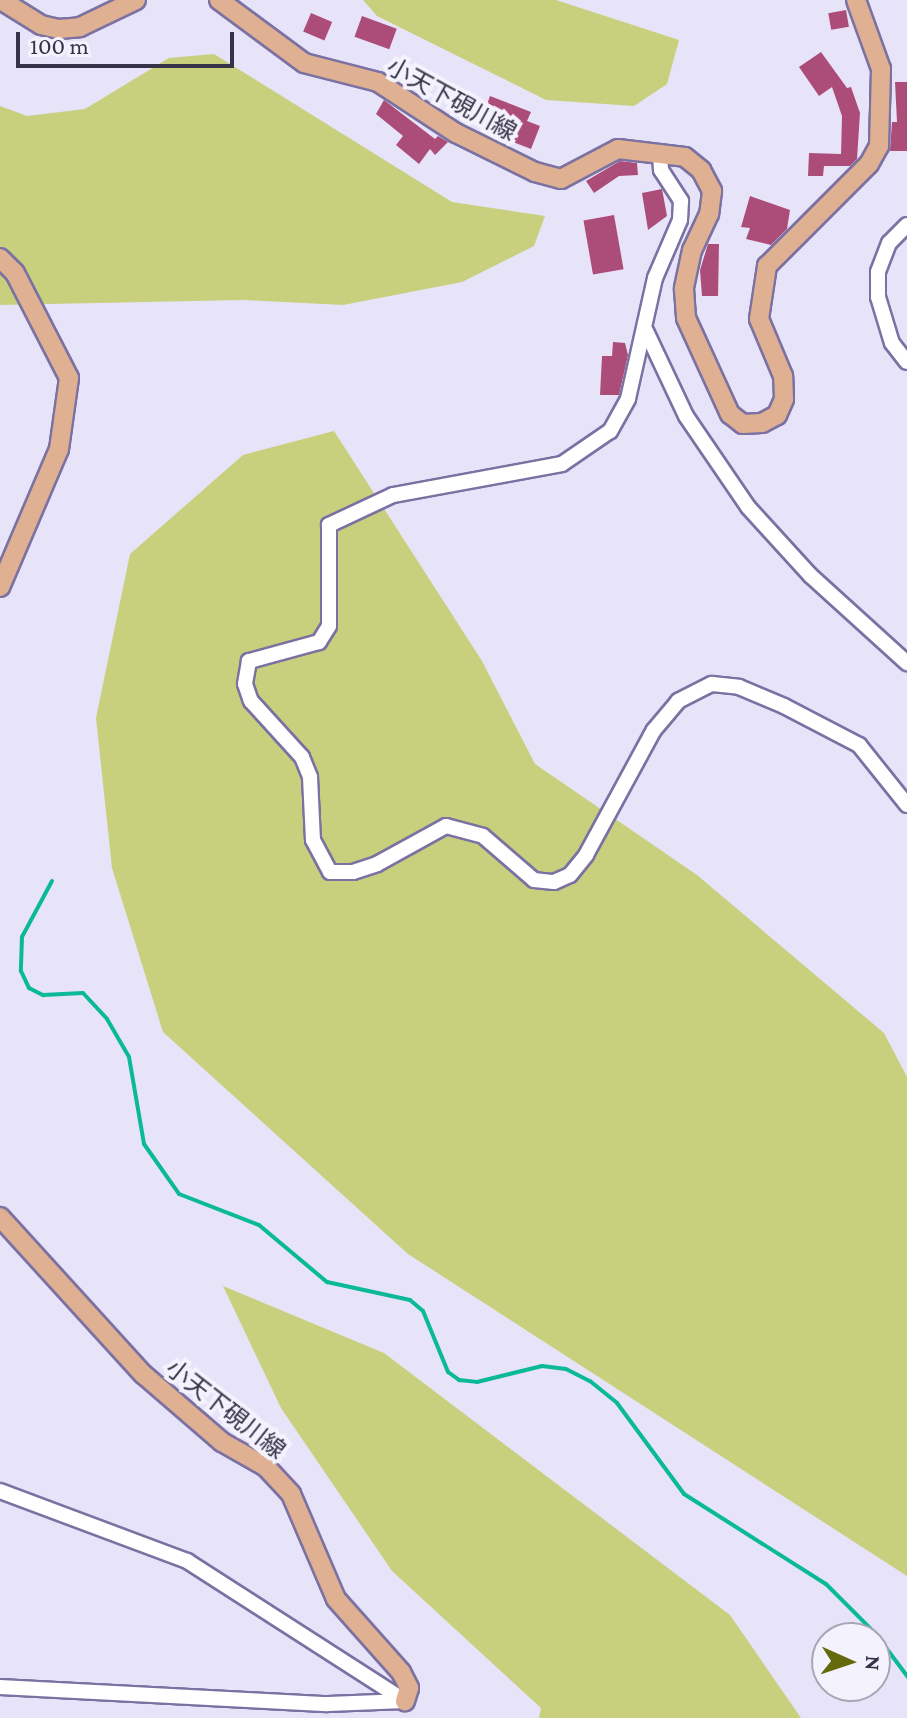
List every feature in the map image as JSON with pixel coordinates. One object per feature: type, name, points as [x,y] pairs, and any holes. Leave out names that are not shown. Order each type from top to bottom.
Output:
[{"type":"main road","points":[[1,0],[41,25],[59,29],[80,27],[136,0]]},
{"type":"main road","name":"小天下硯川線","points":[[219,0],[304,63],[378,82],[456,133],[535,172],[561,179],[618,149],[685,157],[701,170],[712,191],[709,214],[692,250],[684,289],[686,318],[730,414],[743,424],[762,423],[777,415],[784,399],[783,376],[759,319],[767,266],[869,164],[879,146],[881,69],[856,0]]},
{"type":"main road","points":[[0,258],[15,273],[69,378],[59,449],[0,587]]},
{"type":"main road","name":"小天下硯川線","points":[[0,1217],[143,1374],[222,1442],[266,1467],[291,1494],[336,1599],[401,1672],[409,1688],[405,1701]]},
{"type":"street","points":[[660,152],[661,170],[681,201],[680,220],[655,278],[628,399],[610,431],[588,451],[562,464],[495,480],[393,495],[329,525],[329,626],[319,642],[249,661],[245,684],[251,701],[302,757],[310,777],[318,856],[330,872],[353,872],[446,826],[483,836],[534,880],[554,882],[570,875],[654,730],[678,701],[712,684],[739,687],[784,706],[859,745],[907,805]]},
{"type":"street","points":[[907,225],[889,243],[878,285],[885,327],[907,362]]},
{"type":"street","points":[[645,328],[686,416],[748,507],[811,576],[907,663]]},
{"type":"street","points":[[0,1491],[187,1561],[405,1701]]},
{"type":"street","points":[[0,1687],[328,1704],[405,1701]]},
{"type":"green space","points":[[363,0],[556,0],[679,40],[667,84],[634,106],[546,100],[377,16]]},
{"type":"green space","points":[[214,54],[452,202],[545,216],[534,246],[462,282],[343,305],[243,300],[0,305],[0,106],[27,116],[85,109],[169,58]]},
{"type":"green space","points":[[334,431],[482,661],[535,764],[697,875],[884,1033],[907,1077],[907,1576],[408,1254],[163,1032],[112,868],[96,718],[130,554],[243,455]]},
{"type":"green space","points":[[223,1286],[384,1353],[730,1615],[801,1718],[539,1718],[541,1708],[392,1571],[281,1408]]},
{"type":"building","points":[[846,10],[849,27],[831,30],[828,13]]},
{"type":"building","points":[[311,13],[332,22],[324,40],[303,31]]},
{"type":"building","points":[[362,16],[397,29],[389,49],[354,37]]},
{"type":"building","points":[[821,52],[847,88],[851,87],[860,113],[857,159],[850,166],[824,166],[823,176],[808,176],[809,153],[841,154],[842,116],[832,87],[819,96],[799,67]]},
{"type":"building","points":[[895,82],[907,82],[907,151],[890,151],[892,122],[897,122]]},
{"type":"building","points":[[490,96],[531,112],[527,121],[540,126],[531,149],[513,142],[518,129],[483,116]]},
{"type":"building","points":[[384,100],[435,139],[438,136],[448,142],[435,155],[430,149],[419,164],[396,145],[403,136],[376,114]]},
{"type":"building","points":[[620,161],[637,163],[638,175],[619,176],[594,193],[586,181]]},
{"type":"building","points":[[662,189],[667,216],[648,230],[642,193]]},
{"type":"building","points":[[750,196],[790,210],[787,229],[771,245],[746,239],[750,228],[741,227]]},
{"type":"building","points":[[614,215],[624,269],[593,275],[583,220]]},
{"type":"building","points":[[708,244],[719,244],[718,296],[702,296],[700,270]]},
{"type":"building","points":[[613,342],[625,343],[628,355],[619,395],[600,395],[602,356],[612,356]]},
{"type":"waterway","points":[[52,881],[22,937],[21,971],[29,988],[43,995],[83,993],[107,1019],[129,1057],[144,1144],[179,1194],[259,1225],[327,1282],[410,1300],[423,1311],[448,1372],[459,1380],[477,1382],[542,1366],[566,1369],[590,1381],[617,1403],[684,1494],[826,1584],[875,1633],[907,1676]]}]
